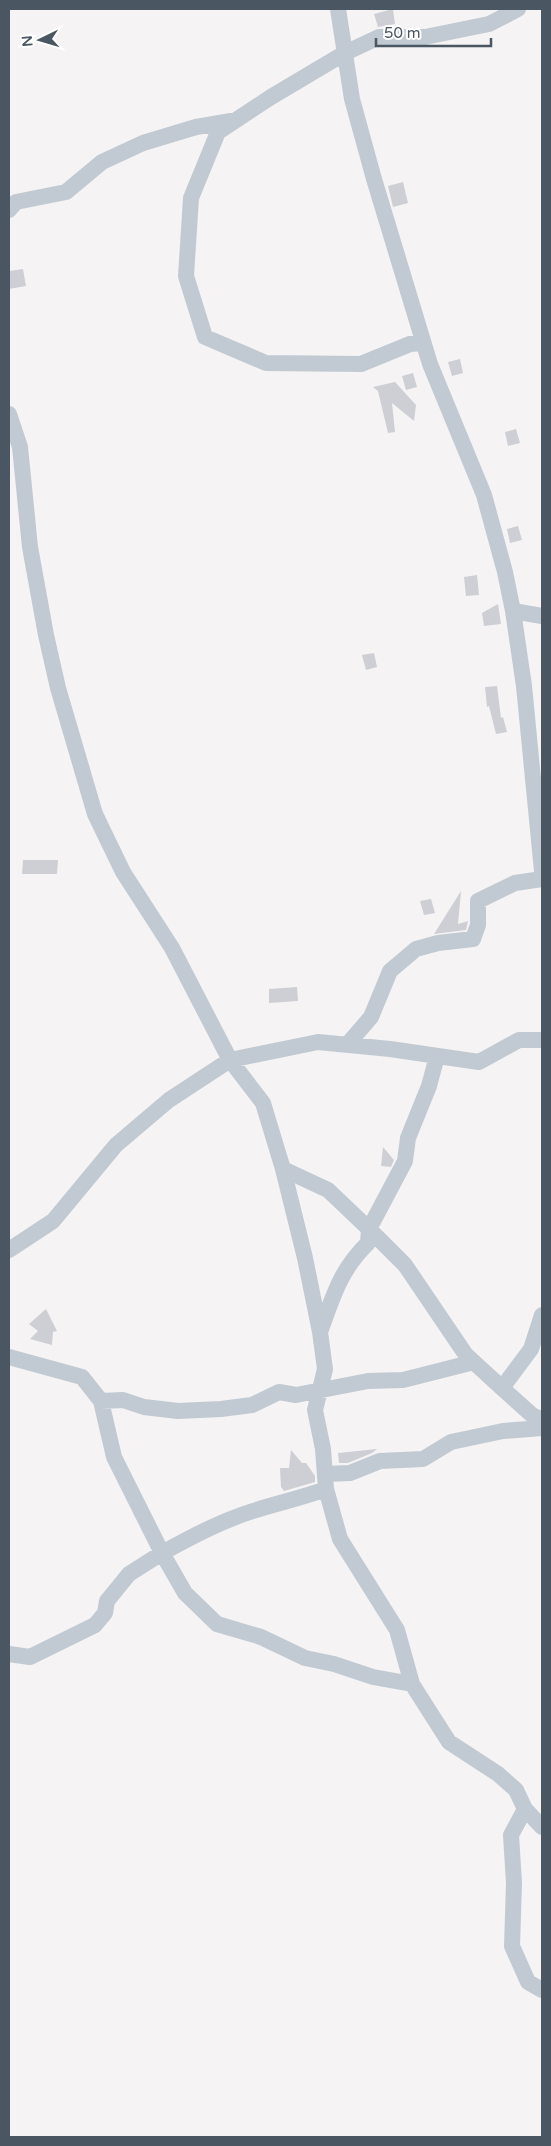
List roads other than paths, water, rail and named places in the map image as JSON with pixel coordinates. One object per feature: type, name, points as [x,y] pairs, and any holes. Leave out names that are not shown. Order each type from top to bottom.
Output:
[{"type":"street","points":[[338,9],[358,124],[423,343],[436,382],[453,418],[484,495],[495,532],[513,611],[524,686],[542,871]]},
{"type":"street","points":[[423,343],[410,344],[361,364],[266,363],[206,338],[186,276],[191,198],[218,132],[345,53],[379,37],[425,37],[489,24],[518,9]]},
{"type":"street","points":[[9,210],[16,202],[66,192],[102,162],[143,143],[196,127],[236,121]]},
{"type":"street","points":[[9,414],[20,447],[30,547],[46,635],[58,688],[95,814],[123,872],[172,948],[230,1060],[263,1104],[283,1169],[305,1258],[320,1332],[324,1370],[315,1410],[323,1449],[326,1481],[340,1539],[397,1630],[412,1684],[448,1742],[498,1774],[516,1790],[525,1809],[542,1826]]},
{"type":"street","points":[[513,611],[542,616]]},
{"type":"street","points":[[346,1045],[371,1016],[390,971],[416,949],[438,943],[473,939],[478,924],[478,901],[515,883],[542,879]]},
{"type":"street","points":[[9,1250],[53,1221],[116,1145],[139,1125],[169,1100],[230,1060],[318,1042],[479,1062],[519,1040],[542,1040]]},
{"type":"street","points":[[320,1332],[335,1288],[357,1253],[368,1243],[369,1229],[405,1160],[408,1138],[429,1086],[437,1056]]},
{"type":"street","points":[[283,1169],[328,1190],[369,1229],[405,1264],[466,1355],[532,1415],[542,1420]]},
{"type":"street","points":[[502,1388],[531,1349],[542,1315]]},
{"type":"street","points":[[9,1358],[82,1377],[101,1401],[114,1457],[162,1553],[185,1593],[218,1624],[261,1637],[305,1658],[334,1664],[373,1677],[412,1684]]},
{"type":"street","points":[[101,1401],[123,1400],[144,1407],[178,1411],[221,1409],[252,1405],[279,1392],[296,1395],[368,1381],[403,1380],[474,1362]]},
{"type":"street","points":[[9,1654],[30,1657],[95,1625],[104,1613],[107,1601],[129,1574],[197,1534],[252,1511],[296,1500],[326,1481],[380,1461],[423,1459],[451,1442],[503,1431],[542,1428]]},
{"type":"street","points":[[525,1809],[511,1835],[514,1883],[512,1946],[528,1982],[542,1990]]}]
